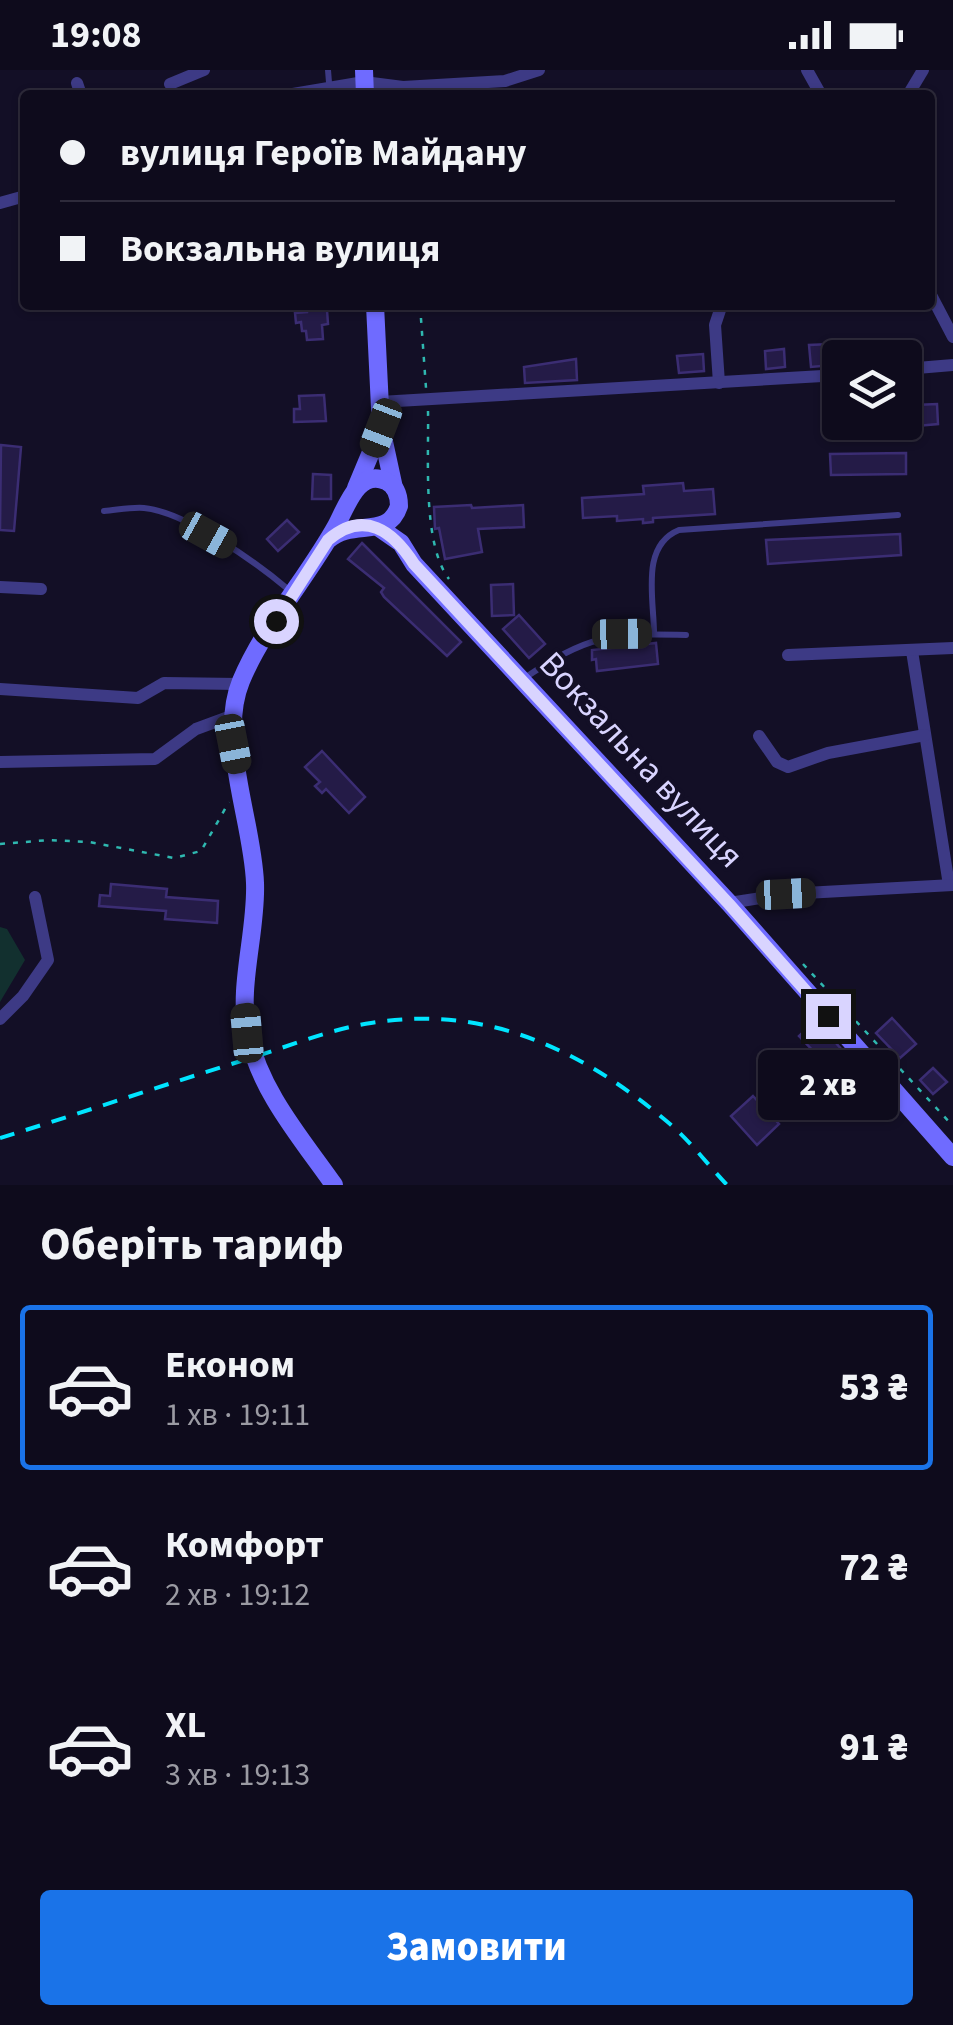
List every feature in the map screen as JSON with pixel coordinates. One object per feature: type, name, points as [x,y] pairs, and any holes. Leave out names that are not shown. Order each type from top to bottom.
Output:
[{"type":"street","points":[[170,84],[204,70]]},
{"type":"street","points":[[334,90],[364,82],[403,87],[505,81],[539,70]]},
{"type":"street","points":[[935,302],[953,336]]},
{"type":"street","points":[[375,310],[381,428],[385,458],[399,500],[401,543]]},
{"type":"street","points":[[718,383],[715,326],[719,310]]},
{"type":"street","points":[[922,368],[953,365]]},
{"type":"street","points":[[380,402],[822,375]]},
{"type":"street","points":[[334,1185],[275,1100],[247,1033],[245,1010],[255,885],[233,744],[234,715],[240,684],[354,494],[381,428]]},
{"type":"street","points":[[375,527],[356,518],[354,494],[366,481],[378,479],[394,488]]},
{"type":"street","points":[[328,540],[347,528],[390,522],[398,512]]},
{"type":"street","name":"Вокзальна вулиця","points":[[375,527],[401,543],[414,564],[729,904],[953,1157]]},
{"type":"street","points":[[0,587],[41,588]]},
{"type":"street","points":[[788,656],[953,648]]},
{"type":"street","points":[[729,904],[786,894],[951,885],[912,651]]},
{"type":"street","points":[[0,688],[138,698],[164,683],[240,684]]},
{"type":"street","points":[[0,762],[155,759],[196,728],[234,715]]},
{"type":"street","points":[[760,736],[776,762],[788,767],[828,754],[925,735]]},
{"type":"street","points":[[0,1019],[23,996],[48,960],[35,898]]},
{"type":"lane","points":[[104,512],[146,508],[176,518],[256,562],[293,594]]},
{"type":"lane","points":[[654,634],[653,556],[665,536],[680,530],[898,515]]},
{"type":"lane","points":[[523,680],[592,639],[686,635]]},
{"type":"path","points":[[420,310],[433,537],[443,572],[452,582]]},
{"type":"path","points":[[0,844],[89,842],[174,858],[201,850],[217,827],[240,778]]},
{"type":"path","points":[[797,957],[953,1126]]},
{"type":"green space","points":[[0,927],[7,929],[25,960],[0,1002]]},
{"type":"building","points":[[327,310],[323,339],[307,340],[301,322],[296,323],[295,313]]},
{"type":"building","points":[[822,344],[822,366],[811,367],[809,345]]},
{"type":"building","points":[[784,349],[785,367],[766,369],[765,351]]},
{"type":"building","points":[[703,354],[704,371],[679,373],[677,356]]},
{"type":"building","points":[[576,359],[577,380],[525,383],[524,367]]},
{"type":"building","points":[[324,395],[326,421],[294,422],[294,409],[300,409],[299,396]]},
{"type":"building","points":[[937,404],[938,424],[922,426],[922,405]]},
{"type":"building","points":[[1,445],[21,447],[14,531],[0,530]]},
{"type":"building","points":[[906,453],[906,474],[831,475],[830,454]]},
{"type":"building","points":[[313,474],[331,475],[331,499],[312,499]]},
{"type":"building","points":[[683,483],[684,491],[713,489],[715,514],[653,518],[653,522],[643,523],[643,519],[617,521],[617,516],[583,518],[582,498],[644,494],[643,486]]},
{"type":"building","points":[[523,505],[524,527],[478,529],[482,552],[445,559],[439,528],[435,529],[434,507]]},
{"type":"building","points":[[287,520],[299,532],[278,551],[267,539]]},
{"type":"building","points":[[900,534],[901,555],[768,564],[766,540]]},
{"type":"building","points":[[362,543],[461,642],[447,656],[384,597],[384,588],[348,559]]},
{"type":"building","points":[[513,584],[514,615],[492,616],[491,585]]},
{"type":"building","points":[[519,615],[545,644],[529,658],[503,629]]},
{"type":"building","points":[[656,643],[658,664],[597,671],[596,659],[592,660],[592,650]]},
{"type":"building","points":[[322,751],[365,797],[349,813],[326,789],[322,793],[315,786],[320,782],[305,767]]},
{"type":"building","points":[[111,884],[167,889],[166,897],[218,901],[217,923],[165,919],[166,911],[99,906],[100,895],[110,896]]},
{"type":"building","points":[[892,1018],[916,1044],[900,1058],[876,1033]]},
{"type":"building","points":[[816,1020],[855,1065],[840,1079],[799,1036]]},
{"type":"building","points":[[933,1068],[947,1082],[933,1094],[920,1080]]},
{"type":"building","points":[[753,1096],[779,1124],[757,1145],[731,1116]]},
{"type":"railway","points":[[0,1138],[341,1029],[414,1019],[454,1020],[531,1039],[603,1074],[670,1124],[727,1185]]},
{"type":"route","points":[[276,621],[336,533],[358,526],[378,527],[392,536],[828,1016]]}]
